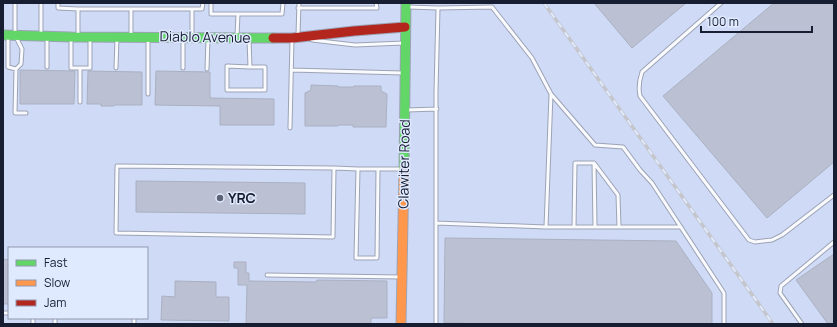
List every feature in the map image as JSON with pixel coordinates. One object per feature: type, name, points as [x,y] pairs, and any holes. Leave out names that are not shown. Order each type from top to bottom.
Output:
[{"type":"street","name":"Clawiter Road","points":[[401,324],[406,111],[406,5]]},
{"type":"street","name":"Diablo Avenue","points":[[9,35],[75,37],[295,38],[354,30],[406,28]]},
{"type":"lane","points":[[58,3],[58,8],[78,9],[202,9],[202,3]]},
{"type":"lane","points":[[211,3],[211,14],[282,14],[282,3]]},
{"type":"lane","points":[[290,128],[291,70],[299,3]]},
{"type":"lane","points":[[354,3],[354,8]]},
{"type":"lane","points":[[298,8],[377,8],[376,3]]},
{"type":"lane","points":[[721,3],[642,72],[639,81],[640,96],[749,240],[755,242],[772,240],[782,235],[834,195]]},
{"type":"lane","points":[[15,4],[9,35],[8,67],[16,69]]},
{"type":"lane","points":[[41,4],[46,67]]},
{"type":"lane","points":[[406,5],[438,8],[492,6],[532,58],[552,94],[595,145],[623,147],[652,183],[724,293],[724,324]]},
{"type":"lane","points":[[436,324],[438,8]]},
{"type":"lane","points":[[78,9],[71,68],[90,68],[90,37]]},
{"type":"lane","points":[[131,9],[131,37]]},
{"type":"lane","points":[[183,68],[192,9]]},
{"type":"lane","points":[[237,38],[238,14]]},
{"type":"lane","points":[[9,35],[22,49],[21,64],[16,69],[15,112],[26,113]]},
{"type":"lane","points":[[116,68],[117,36]]},
{"type":"lane","points":[[148,37],[148,94]]},
{"type":"lane","points":[[207,69],[208,37]]},
{"type":"lane","points":[[249,38],[250,67]]},
{"type":"lane","points":[[295,38],[355,45],[405,43]]},
{"type":"lane","points":[[227,66],[250,67],[265,67],[265,90],[227,90],[227,66]]},
{"type":"lane","points":[[80,68],[80,102]]},
{"type":"lane","points":[[291,70],[405,73]]},
{"type":"lane","points":[[546,227],[552,94]]},
{"type":"lane","points":[[406,111],[437,109]]},
{"type":"lane","points":[[574,227],[575,163],[594,164],[618,195],[619,227]]},
{"type":"lane","points":[[594,164],[595,227]]},
{"type":"lane","points":[[334,168],[333,237],[116,233],[117,166],[334,168],[358,169],[404,169]]},
{"type":"lane","points":[[358,169],[356,258],[377,258],[378,169]]},
{"type":"lane","points":[[436,223],[546,227],[681,227]]},
{"type":"lane","points":[[802,324],[780,293],[781,286],[834,242]]},
{"type":"lane","points":[[267,275],[402,277]]},
{"type":"shaded area","points":[[3,3],[834,3],[834,324],[3,324]]},
{"type":"building","points":[[594,3],[686,3],[632,48]]},
{"type":"building","points":[[774,3],[834,3],[834,162],[767,218],[663,96]]},
{"type":"building","points":[[20,70],[75,71],[74,104],[20,104]]},
{"type":"building","points":[[88,71],[142,72],[142,105],[101,106],[101,104],[87,104]]},
{"type":"building","points":[[156,71],[210,72],[210,98],[274,99],[274,125],[220,125],[220,106],[155,105]]},
{"type":"building","points":[[311,85],[338,87],[381,86],[381,91],[387,94],[386,127],[353,127],[353,125],[305,126],[305,93],[311,90]]},
{"type":"building","name":"YRC","points":[[136,181],[305,183],[305,214],[136,212]]},
{"type":"building","points":[[445,238],[676,241],[712,293],[712,324],[444,323]]},
{"type":"building","points":[[834,254],[834,324],[828,324],[796,280]]},
{"type":"building","points":[[3,259],[8,260],[8,304],[3,304]]},
{"type":"building","points":[[234,262],[246,262],[246,273],[249,273],[249,281],[387,281],[387,318],[371,318],[371,324],[246,324],[247,285],[238,285],[238,268],[234,268]]},
{"type":"building","points":[[175,281],[216,282],[216,297],[229,297],[229,321],[161,320],[162,296],[175,297]]},
{"type":"railway","points":[[544,3],[773,324]]},
{"type":"traffic: fast","points":[[404,170],[406,3]]},
{"type":"traffic: fast","points":[[3,35],[71,37],[273,38]]},
{"type":"traffic: slow","points":[[401,324],[404,170]]},
{"type":"traffic: jam","points":[[273,38],[292,38],[405,27]]},
{"type":"place","name":"YRC","points":[[220,198]]}]
